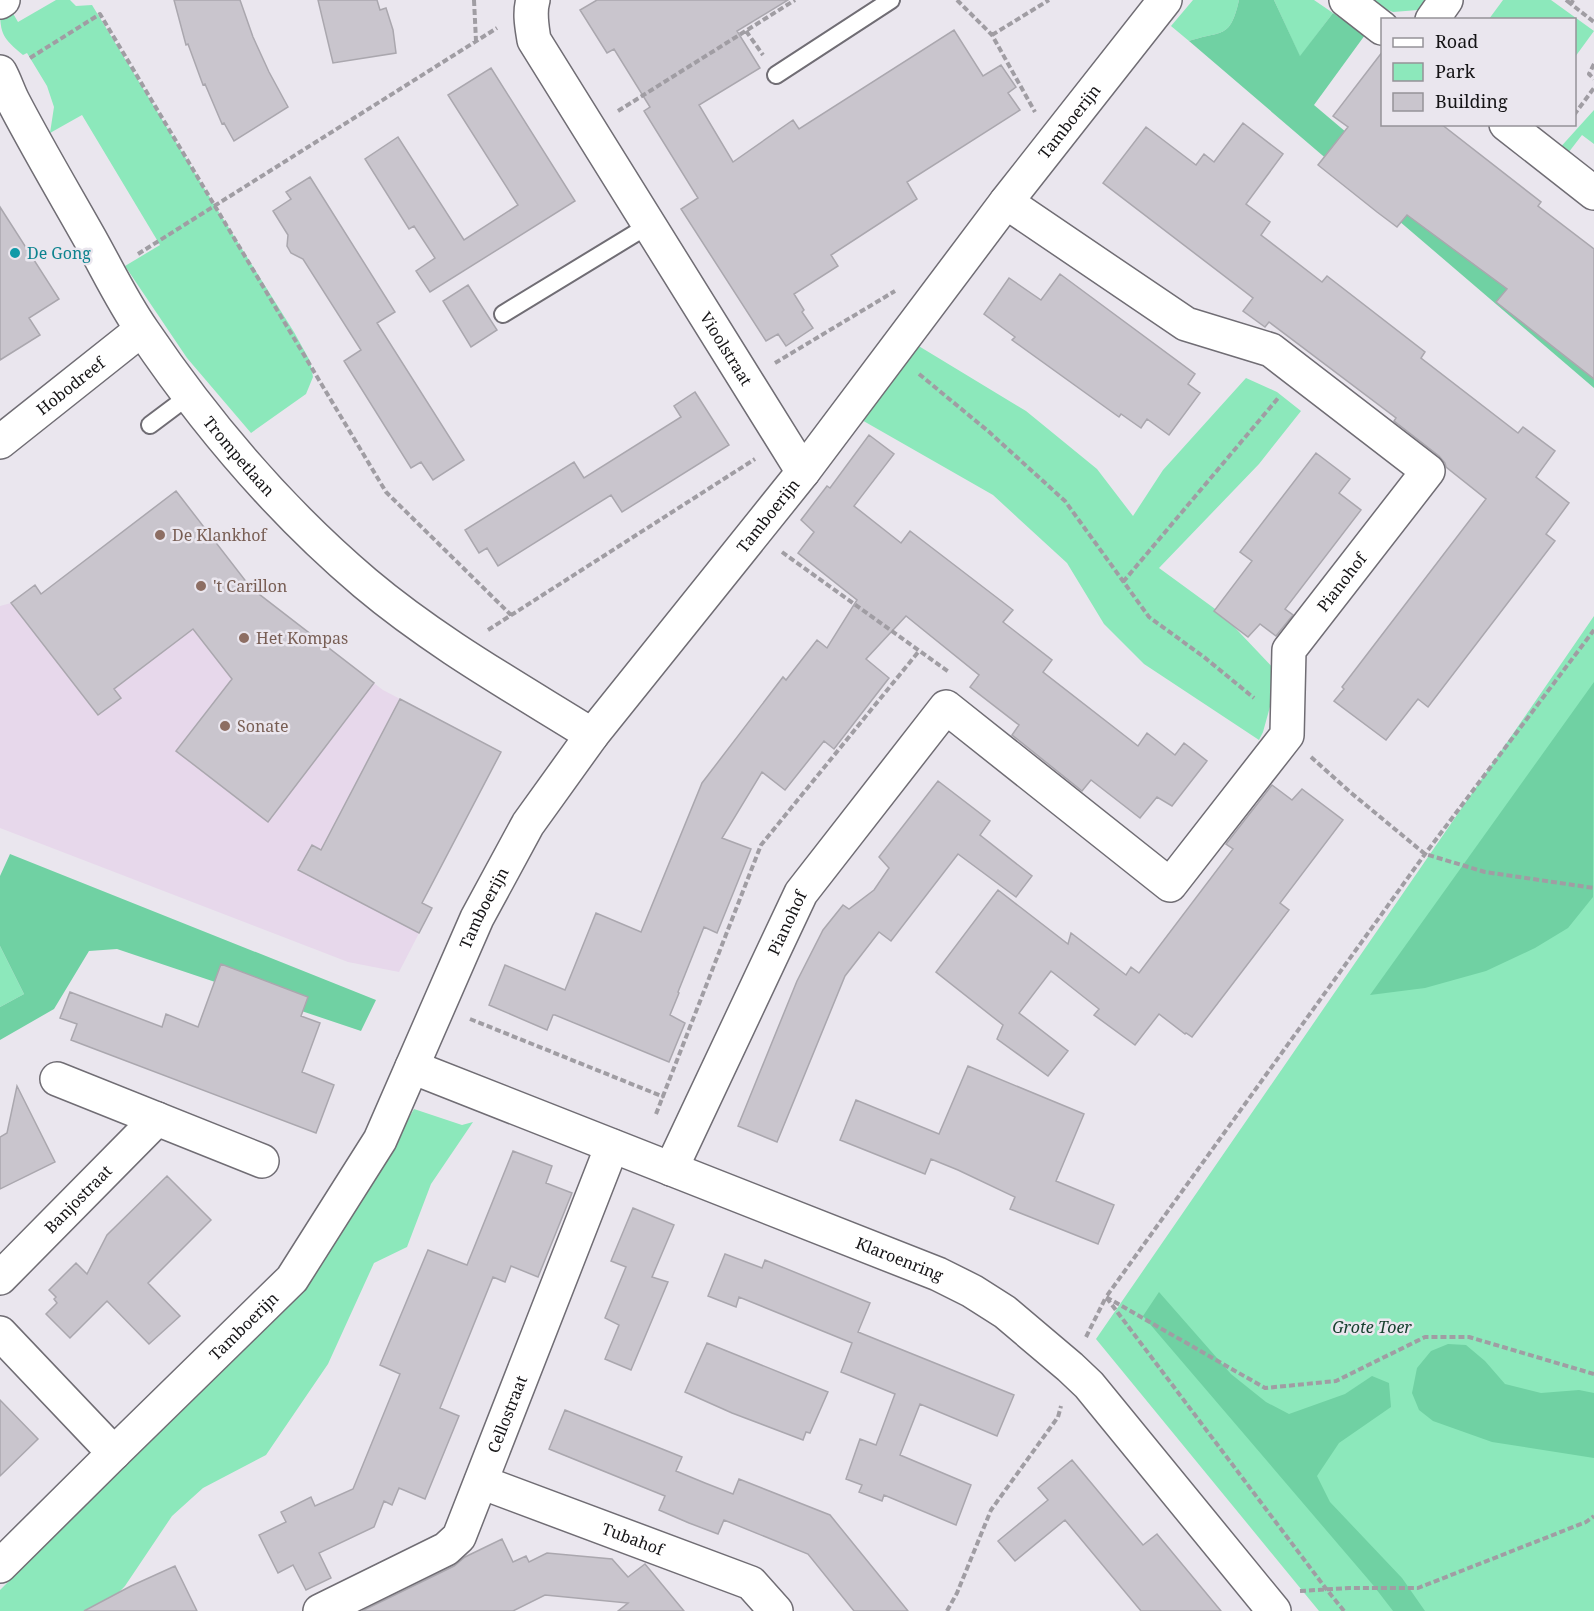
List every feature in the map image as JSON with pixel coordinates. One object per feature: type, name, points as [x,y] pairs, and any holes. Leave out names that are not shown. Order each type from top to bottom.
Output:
[{"type":"street","name":"Tamboerijn","points":[[0,1566],[292,1280],[380,1140],[477,918],[528,824],[592,735],[803,472],[1006,202],[1165,0]]},
{"type":"street","points":[[1346,0],[1381,26]]},
{"type":"street","points":[[1433,18],[1446,0]]},
{"type":"street","name":"Vioolstraat","points":[[532,4],[531,24],[534,40],[803,472]]},
{"type":"street","name":"Trompetlaan","points":[[1,73],[22,118],[141,330],[218,433],[263,486],[313,537],[366,584],[421,626],[592,735]]},
{"type":"street","points":[[1509,126],[1594,193]]},
{"type":"street","name":"Pianohof","points":[[1006,202],[1186,324],[1271,350],[1428,471],[1289,650],[1287,735]]},
{"type":"street","name":"Hobodreef","points":[[0,442],[141,330]]},
{"type":"street","points":[[946,707],[1170,885],[1287,735]]},
{"type":"street","name":"Pianohof","points":[[670,1169],[801,893],[946,707]]},
{"type":"street","name":"Klaroenring","points":[[412,1067],[946,1278],[972,1291],[1005,1312],[1089,1385],[1267,1602]]},
{"type":"street","points":[[57,1079],[262,1161]]},
{"type":"street","name":"Banjostraat","points":[[0,1278],[157,1119]]},
{"type":"street","name":"Cellostraat","points":[[320,1611],[446,1549],[459,1536],[612,1146]]},
{"type":"street","points":[[0,1333],[114,1453]]},
{"type":"street","name":"Tubahof","points":[[481,1482],[751,1583],[776,1611]]},
{"type":"lane","points":[[776,75],[891,0]]},
{"type":"lane","points":[[503,315],[649,225]]},
{"type":"lane","points":[[150,425],[189,395]]},
{"type":"path","points":[[474,0],[476,41]]},
{"type":"path","points":[[589,129],[795,0]]},
{"type":"path","points":[[957,0],[992,35],[1052,143]]},
{"type":"path","points":[[992,35],[1049,0]]},
{"type":"path","points":[[1566,0],[1572,2],[1594,22]]},
{"type":"path","points":[[109,272],[532,4]]},
{"type":"path","points":[[1,73],[100,14],[386,492],[511,615]]},
{"type":"path","points":[[1594,64],[1588,74],[1594,79]]},
{"type":"path","points":[[1576,114],[1594,88]]},
{"type":"path","points":[[746,380],[895,291]]},
{"type":"path","points":[[893,352],[988,431],[1065,501],[1149,617],[1244,690],[1287,735],[1350,792],[1425,854],[1485,872],[1594,888]]},
{"type":"path","points":[[1123,582],[1300,373]]},
{"type":"path","points":[[457,650],[783,440]]},
{"type":"path","points":[[754,532],[949,672],[946,707]]},
{"type":"path","points":[[947,1611],[957,1593],[991,1510],[1058,1417],[1070,1367],[1106,1298],[1425,854],[1594,630]]},
{"type":"path","points":[[439,1007],[698,1111]]},
{"type":"path","points":[[1106,1298],[1265,1388],[1336,1381],[1425,1337],[1469,1337],[1594,1374]]},
{"type":"path","points":[[1106,1298],[1344,1611]]},
{"type":"path","points":[[1267,1602],[1327,1590],[1418,1588],[1586,1522],[1594,1516]]},
{"type":"shaded area","name":"Sonate","points":[[176,491],[249,586],[274,607],[383,690],[501,752],[422,902],[432,908],[399,972],[348,962],[0,828],[0,606],[11,603],[35,585],[42,594]]},
{"type":"green space","points":[[56,0],[70,0],[76,6],[92,5],[310,361],[313,377],[306,394],[251,433],[187,358],[125,266],[160,245],[82,115],[50,133],[54,107],[47,86],[27,53],[23,55],[4,35],[0,8],[7,3],[18,22]]},
{"type":"green space","points":[[1193,0],[1239,0],[1236,13],[1228,28],[1217,34],[1189,41],[1171,26]]},
{"type":"green space","points":[[1239,0],[1274,0],[1300,56],[1333,13],[1365,35],[1314,105],[1594,342],[1594,388],[1189,41],[1217,34],[1228,28],[1236,13]]},
{"type":"green space","points":[[1274,0],[1314,0],[1333,13],[1300,57]]},
{"type":"green space","points":[[1364,0],[1425,0],[1418,10],[1393,12]]},
{"type":"green space","points":[[1503,0],[1551,0],[1576,18],[1490,18]]},
{"type":"green space","points":[[1576,18],[1594,31],[1576,56]]},
{"type":"green space","points":[[1594,110],[1594,144],[1582,135],[1565,157],[1557,151]]},
{"type":"green space","points":[[917,345],[1026,411],[1097,469],[1133,516],[1163,470],[1246,378],[1277,392],[1301,411],[1259,464],[1159,568],[1222,614],[1279,674],[1259,740],[1144,664],[1104,624],[1067,563],[993,495],[860,419]]},
{"type":"green space","name":"Grote Toer","points":[[1594,616],[1594,1611],[1319,1611],[1096,1339]]},
{"type":"green space","points":[[1594,682],[1593,897],[1568,928],[1535,948],[1486,971],[1425,988],[1370,995]]},
{"type":"green space","points":[[10,854],[376,1000],[361,1031],[117,949],[89,951],[54,1009],[0,1040],[0,1007],[24,994],[0,946],[0,876]]},
{"type":"green space","points":[[0,946],[24,994],[0,1007]]},
{"type":"green space","points":[[414,1109],[462,1125],[473,1122],[431,1184],[407,1247],[374,1263],[328,1364],[266,1455],[203,1488],[172,1516],[125,1586],[101,1611],[0,1611],[0,1590],[270,1322],[370,1186]]},
{"type":"green space","points":[[1159,1292],[1231,1374],[1266,1402],[1289,1414],[1345,1394],[1372,1376],[1389,1383],[1391,1407],[1339,1443],[1317,1476],[1330,1502],[1402,1578],[1425,1611],[1393,1611],[1143,1316]]},
{"type":"green space","points":[[1448,1344],[1466,1345],[1485,1361],[1505,1384],[1541,1393],[1579,1390],[1594,1393],[1594,1458],[1492,1442],[1433,1421],[1419,1410],[1412,1393],[1417,1368],[1431,1351]]},
{"type":"building","points":[[174,0],[240,0],[253,37],[288,107],[234,141],[224,123],[222,124],[205,84],[203,85],[188,44],[186,45]]},
{"type":"building","points":[[318,0],[377,0],[380,10],[386,8],[393,30],[396,53],[333,63]]},
{"type":"building","points":[[597,0],[788,0],[737,31],[760,68],[699,105],[733,162],[793,120],[799,129],[954,30],[983,76],[1001,65],[1016,87],[1008,93],[1020,110],[907,182],[917,199],[831,255],[838,266],[794,294],[813,328],[786,346],[778,334],[766,341],[681,209],[698,198],[644,111],[650,107],[614,49],[607,53],[580,10]]},
{"type":"building","points":[[1381,54],[1381,126],[1444,126],[1541,202],[1538,206],[1594,249],[1594,379],[1496,302],[1507,289],[1407,215],[1397,227],[1318,165],[1348,127],[1333,116]]},
{"type":"building","points":[[491,68],[575,201],[430,292],[416,271],[435,258],[414,226],[409,229],[365,159],[398,137],[464,240],[518,205],[448,95]]},
{"type":"building","points":[[1243,123],[1283,154],[1246,204],[1270,222],[1261,235],[1322,282],[1327,276],[1425,352],[1421,358],[1518,433],[1523,427],[1555,451],[1536,477],[1569,503],[1546,534],[1555,541],[1428,707],[1418,699],[1386,740],[1334,701],[1344,689],[1342,687],[1486,499],[1446,467],[1439,456],[1394,421],[1396,418],[1269,322],[1265,327],[1243,311],[1253,298],[1103,183],[1146,127],[1196,165],[1204,154],[1214,162]]},
{"type":"building","points":[[310,177],[395,312],[377,323],[464,460],[433,480],[421,462],[411,468],[344,361],[361,350],[303,259],[291,253],[287,246],[288,235],[273,211],[291,199],[286,192]]},
{"type":"building","name":"De Gong","points":[[0,207],[59,299],[29,318],[40,335],[0,360]]},
{"type":"building","points":[[1060,274],[1195,374],[1188,384],[1200,393],[1169,435],[1147,419],[1141,428],[1121,414],[1119,417],[1012,340],[1015,337],[984,314],[1009,278],[1041,300]]},
{"type":"building","points":[[468,285],[497,330],[471,347],[443,301]]},
{"type":"building","points":[[695,392],[729,445],[622,512],[611,495],[498,566],[487,548],[479,553],[465,530],[574,462],[584,478],[681,417],[674,406]]},
{"type":"building","points":[[869,435],[894,454],[854,506],[901,543],[910,531],[1013,610],[1003,622],[1052,660],[1043,672],[1138,746],[1147,733],[1175,755],[1184,743],[1207,761],[1172,806],[1157,797],[1140,818],[1091,780],[1082,791],[1012,735],[1019,725],[970,687],[979,675],[906,616],[866,659],[889,678],[834,749],[824,741],[785,790],[762,772],[722,838],[751,849],[717,933],[704,927],[678,992],[670,1015],[685,1023],[669,1062],[555,1015],[547,1030],[489,1005],[505,965],[565,990],[596,913],[641,932],[702,783],[783,677],[786,680],[817,640],[827,648],[857,600],[798,553],[814,532],[801,520],[827,486],[830,488]]},
{"type":"building","points":[[1316,453],[1350,479],[1339,493],[1361,510],[1285,609],[1293,615],[1276,636],[1260,624],[1248,637],[1214,611],[1252,561],[1240,552]]},
{"type":"building","points":[[176,491],[251,588],[374,683],[268,822],[176,751],[232,679],[193,629],[114,689],[121,698],[98,715],[11,603],[35,585],[41,594]]},
{"type":"building","points":[[400,699],[501,752],[422,903],[432,908],[419,933],[298,870],[312,845],[321,850]]},
{"type":"building","points":[[938,781],[990,821],[980,835],[1032,876],[1016,897],[958,854],[891,941],[879,932],[845,976],[777,1142],[738,1126],[797,981],[823,930],[843,905],[849,909],[874,890],[889,868],[879,857]]},
{"type":"building","points":[[1272,785],[1292,800],[1302,789],[1343,820],[1280,903],[1289,910],[1192,1037],[1159,1014],[1135,1045],[1094,1015],[1099,1009],[1051,971],[1019,1013],[1068,1051],[1048,1076],[997,1039],[1003,1025],[936,972],[998,890],[1068,944],[1071,933],[1126,975],[1131,967],[1139,973],[1233,849],[1226,844]]},
{"type":"building","points":[[221,964],[308,997],[301,1016],[320,1023],[302,1072],[334,1085],[316,1133],[71,1040],[77,1024],[60,1018],[70,992],[162,1027],[166,1014],[198,1027]]},
{"type":"building","points":[[968,1066],[1084,1114],[1056,1181],[1114,1205],[1098,1244],[1010,1209],[1015,1197],[931,1159],[925,1174],[840,1140],[856,1100],[939,1134]]},
{"type":"building","points":[[17,1086],[55,1162],[0,1189],[0,1137],[7,1133]]},
{"type":"building","points":[[513,1151],[552,1166],[546,1183],[572,1193],[538,1277],[511,1266],[505,1282],[493,1277],[440,1408],[459,1416],[425,1499],[399,1488],[392,1505],[384,1501],[374,1527],[319,1553],[331,1578],[306,1590],[293,1565],[278,1573],[259,1535],[286,1522],[281,1512],[311,1497],[315,1506],[353,1489],[400,1374],[380,1365],[428,1250],[467,1265]]},
{"type":"building","points":[[167,1176],[211,1220],[148,1283],[180,1316],[149,1344],[107,1301],[70,1338],[46,1314],[57,1303],[54,1299],[56,1297],[49,1290],[76,1263],[87,1274],[107,1235]]},
{"type":"building","points":[[633,1208],[674,1225],[652,1277],[668,1282],[631,1370],[605,1359],[619,1325],[605,1318],[626,1267],[611,1261]]},
{"type":"building","points":[[725,1254],[762,1268],[765,1260],[870,1303],[858,1332],[1014,1395],[997,1436],[920,1404],[900,1455],[971,1485],[956,1525],[884,1495],[882,1501],[859,1492],[862,1485],[846,1479],[860,1439],[876,1445],[895,1394],[841,1372],[852,1343],[739,1297],[736,1307],[708,1296]]},
{"type":"building","points":[[707,1343],[828,1392],[810,1433],[806,1432],[803,1440],[685,1392]]},
{"type":"building","points":[[0,1400],[38,1439],[0,1476]]},
{"type":"building","points":[[565,1410],[682,1457],[676,1471],[705,1483],[733,1494],[739,1479],[830,1515],[908,1611],[854,1611],[808,1554],[724,1520],[718,1534],[689,1523],[659,1510],[665,1496],[549,1449]]},
{"type":"building","points":[[1072,1460],[1143,1545],[1157,1534],[1221,1611],[1141,1611],[1065,1520],[1015,1561],[998,1541],[1048,1500],[1038,1488]]},
{"type":"building","points":[[502,1539],[513,1562],[526,1556],[529,1562],[547,1553],[612,1559],[628,1577],[645,1564],[684,1611],[618,1611],[628,1603],[545,1595],[513,1611],[362,1611],[454,1566],[465,1557]]},
{"type":"building","points":[[175,1566],[197,1611],[84,1611],[131,1586]]},
{"type":"place","name":"De Gong","points":[[15,253]]},
{"type":"place","name":"De Klankhof","points":[[160,535]]},
{"type":"place","name":"'t Carillon","points":[[201,586]]},
{"type":"place","name":"Het Kompas","points":[[244,638]]},
{"type":"place","name":"Sonate","points":[[225,726]]}]
